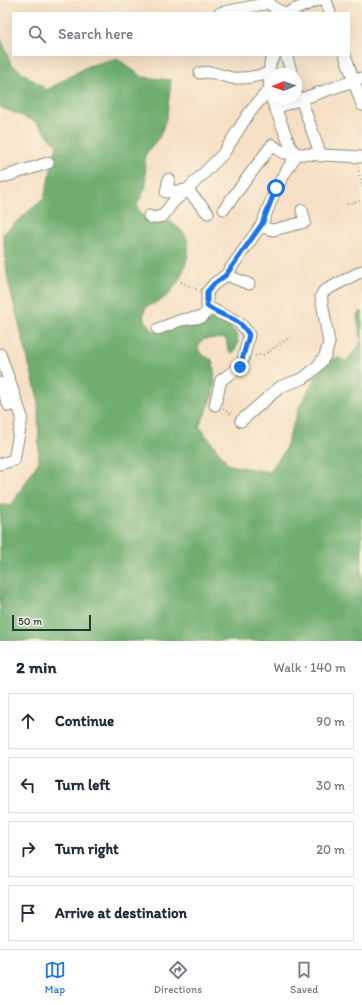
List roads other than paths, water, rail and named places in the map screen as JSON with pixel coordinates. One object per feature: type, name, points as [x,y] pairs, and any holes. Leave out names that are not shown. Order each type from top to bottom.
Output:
[{"type":"street","points":[[290,12],[318,0]]},
{"type":"street","points":[[326,0],[330,12]]},
{"type":"street","points":[[224,12],[268,1],[283,12]]},
{"type":"street","points":[[270,68],[270,62],[274,56]]},
{"type":"street","points":[[286,56],[290,68]]},
{"type":"street","points":[[346,56],[358,80],[362,105]]},
{"type":"street","points":[[200,74],[205,72],[231,78],[255,77],[266,74]]},
{"type":"street","points":[[302,99],[358,80]]},
{"type":"street","points":[[149,216],[152,218],[163,216],[173,202],[188,190],[223,154],[249,113],[266,93]]},
{"type":"street","points":[[302,102],[321,156]]},
{"type":"street","points":[[274,104],[290,146],[296,155]]},
{"type":"street","points":[[275,108],[287,104]]},
{"type":"street","points":[[224,209],[272,145],[284,153],[296,155],[359,158]]},
{"type":"street","points":[[215,405],[221,380],[240,367],[249,335],[244,326],[237,321],[207,306],[207,292],[214,284],[226,275],[260,227],[276,188],[296,155]]},
{"type":"street","points":[[0,178],[48,163]]},
{"type":"street","points":[[169,179],[166,192],[188,190]]},
{"type":"street","points":[[188,190],[208,213]]},
{"type":"street","points":[[260,227],[273,230],[305,222],[302,210]]},
{"type":"street","points":[[240,420],[280,387],[299,382],[317,366],[325,356],[329,343],[321,296],[324,291],[362,271]]},
{"type":"street","points":[[226,275],[249,284]]},
{"type":"street","points":[[158,329],[181,320],[202,317],[210,308]]},
{"type":"street","points":[[0,354],[9,406]]},
{"type":"street","points":[[0,383],[9,406],[22,417],[16,441],[14,460],[0,464]]}]
